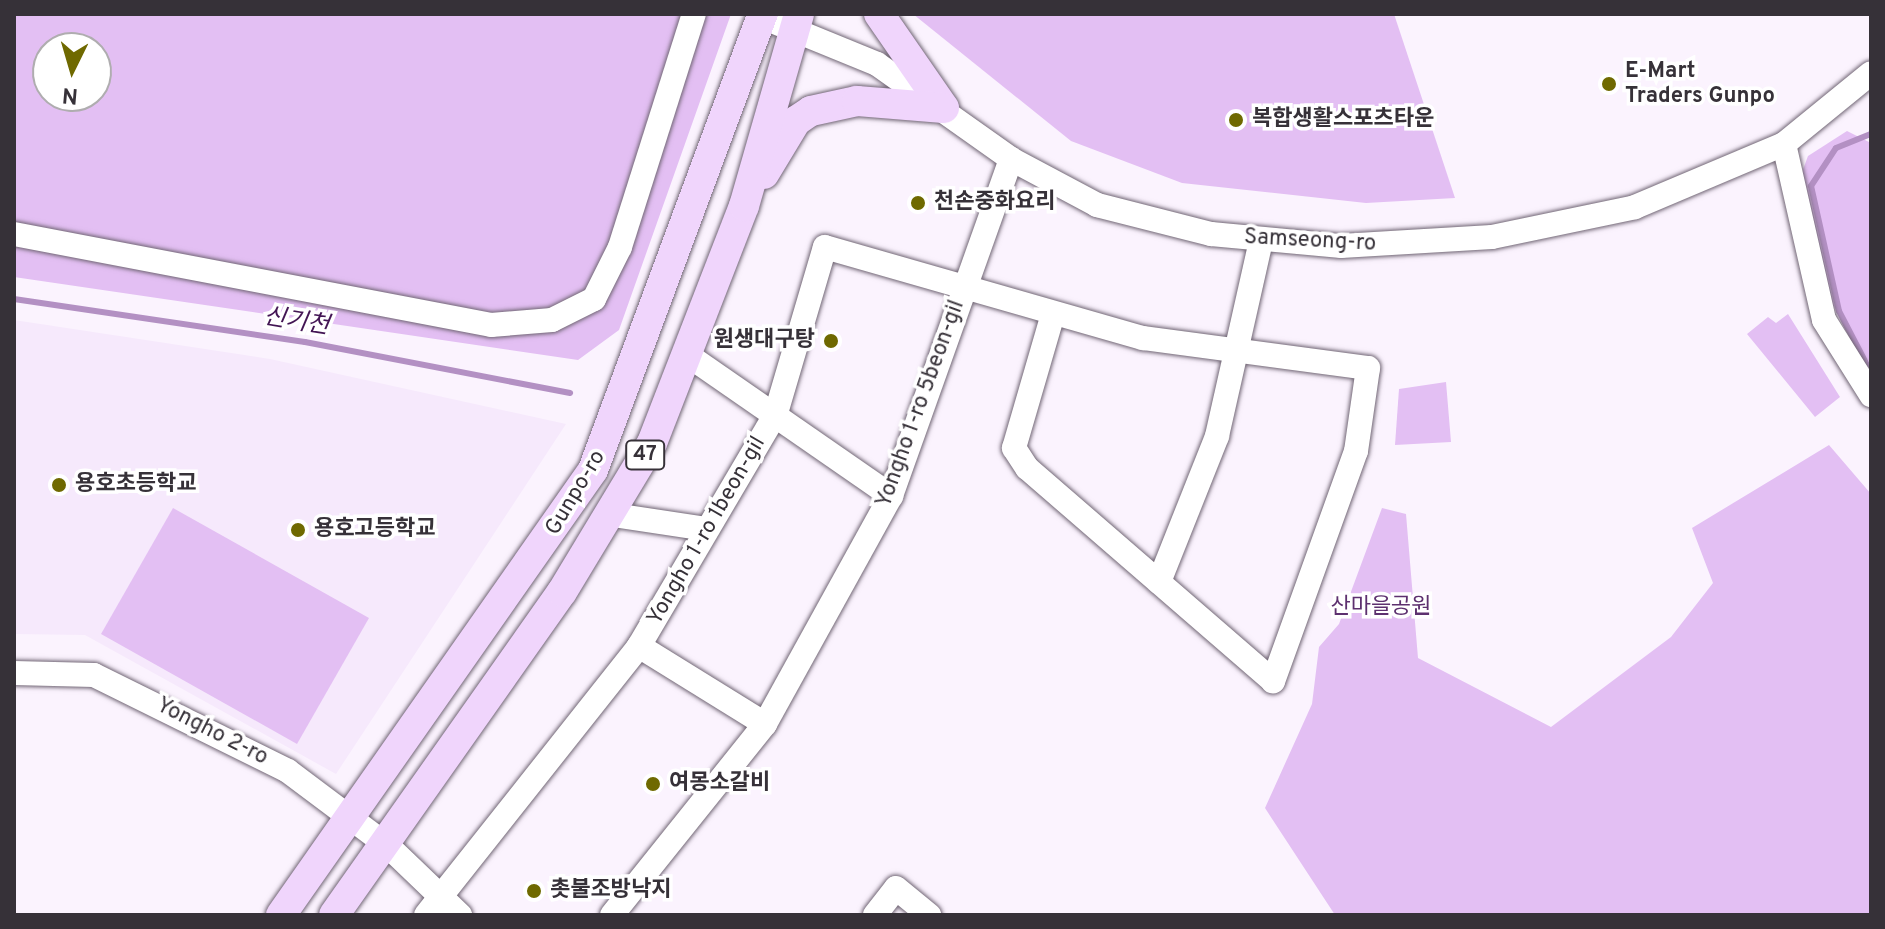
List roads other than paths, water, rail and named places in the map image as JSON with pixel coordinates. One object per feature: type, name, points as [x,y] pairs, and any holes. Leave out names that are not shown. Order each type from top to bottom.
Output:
[{"type":"main road","points":[[879,14],[944,108]]},
{"type":"main road","name":"Gunpo-ro","points":[[281,915],[353,820],[593,470],[762,16]]},
{"type":"main road","name":"Gunpo-ro","points":[[334,915],[388,846],[613,515],[689,356],[744,206],[797,22]]},
{"type":"main road","points":[[744,206],[796,121],[811,111],[857,101],[944,108]]},
{"type":"street","points":[[14,234],[491,325],[552,320],[594,299],[620,247],[694,14]]},
{"type":"street","name":"Samseong-ro","points":[[762,16],[797,22],[877,64],[944,108],[1011,159],[1097,205],[1261,240],[1419,246],[1568,224],[1635,207],[1784,144],[1871,73]]},
{"type":"street","points":[[1784,144],[1824,320],[1871,395]]},
{"type":"street","name":"Yongho 1-ro 5beon-gil","points":[[612,915],[765,724],[891,496],[1011,159]]},
{"type":"street","points":[[1159,582],[1181,537],[1241,353],[1261,240]]},
{"type":"street","name":"Yongho 1-ro 1beon-gil","points":[[432,906],[639,646],[776,413],[825,247],[965,285]]},
{"type":"street","points":[[965,285],[1053,314],[1241,353],[1368,368],[1356,451],[1273,681],[1027,468],[1014,448],[1053,314]]},
{"type":"street","points":[[689,356],[776,413],[891,496]]},
{"type":"street","points":[[613,515],[707,529]]},
{"type":"street","points":[[639,646],[765,724]]},
{"type":"street","name":"Yongho 2-ro","points":[[14,673],[94,675],[288,771],[388,846],[432,906],[460,915]]},
{"type":"street","points":[[875,915],[896,888],[929,915]]},
{"type":"waterway","points":[[1867,365],[1839,311],[1811,186],[1836,148],[1871,134]]},
{"type":"waterway","name":"신기천","points":[[14,299],[305,342],[570,393]]},
{"type":"place","name":"E-Mart Traders Gunpo","points":[[1609,84]]},
{"type":"place","name":"복합생활스포츠타운","points":[[1236,120]]},
{"type":"place","name":"천손중화요리","points":[[918,203]]},
{"type":"place","name":"원생대구탕","points":[[831,341]]},
{"type":"place","name":"용호초등학교","points":[[59,485]]},
{"type":"place","name":"용호고등학교","points":[[298,530]]},
{"type":"place","name":"여몽소갈비","points":[[653,784]]},
{"type":"place","name":"촛불조방낙지","points":[[534,891]]},
{"type":"park label","name":"산마을공원","points":[[1381,608]]}]
